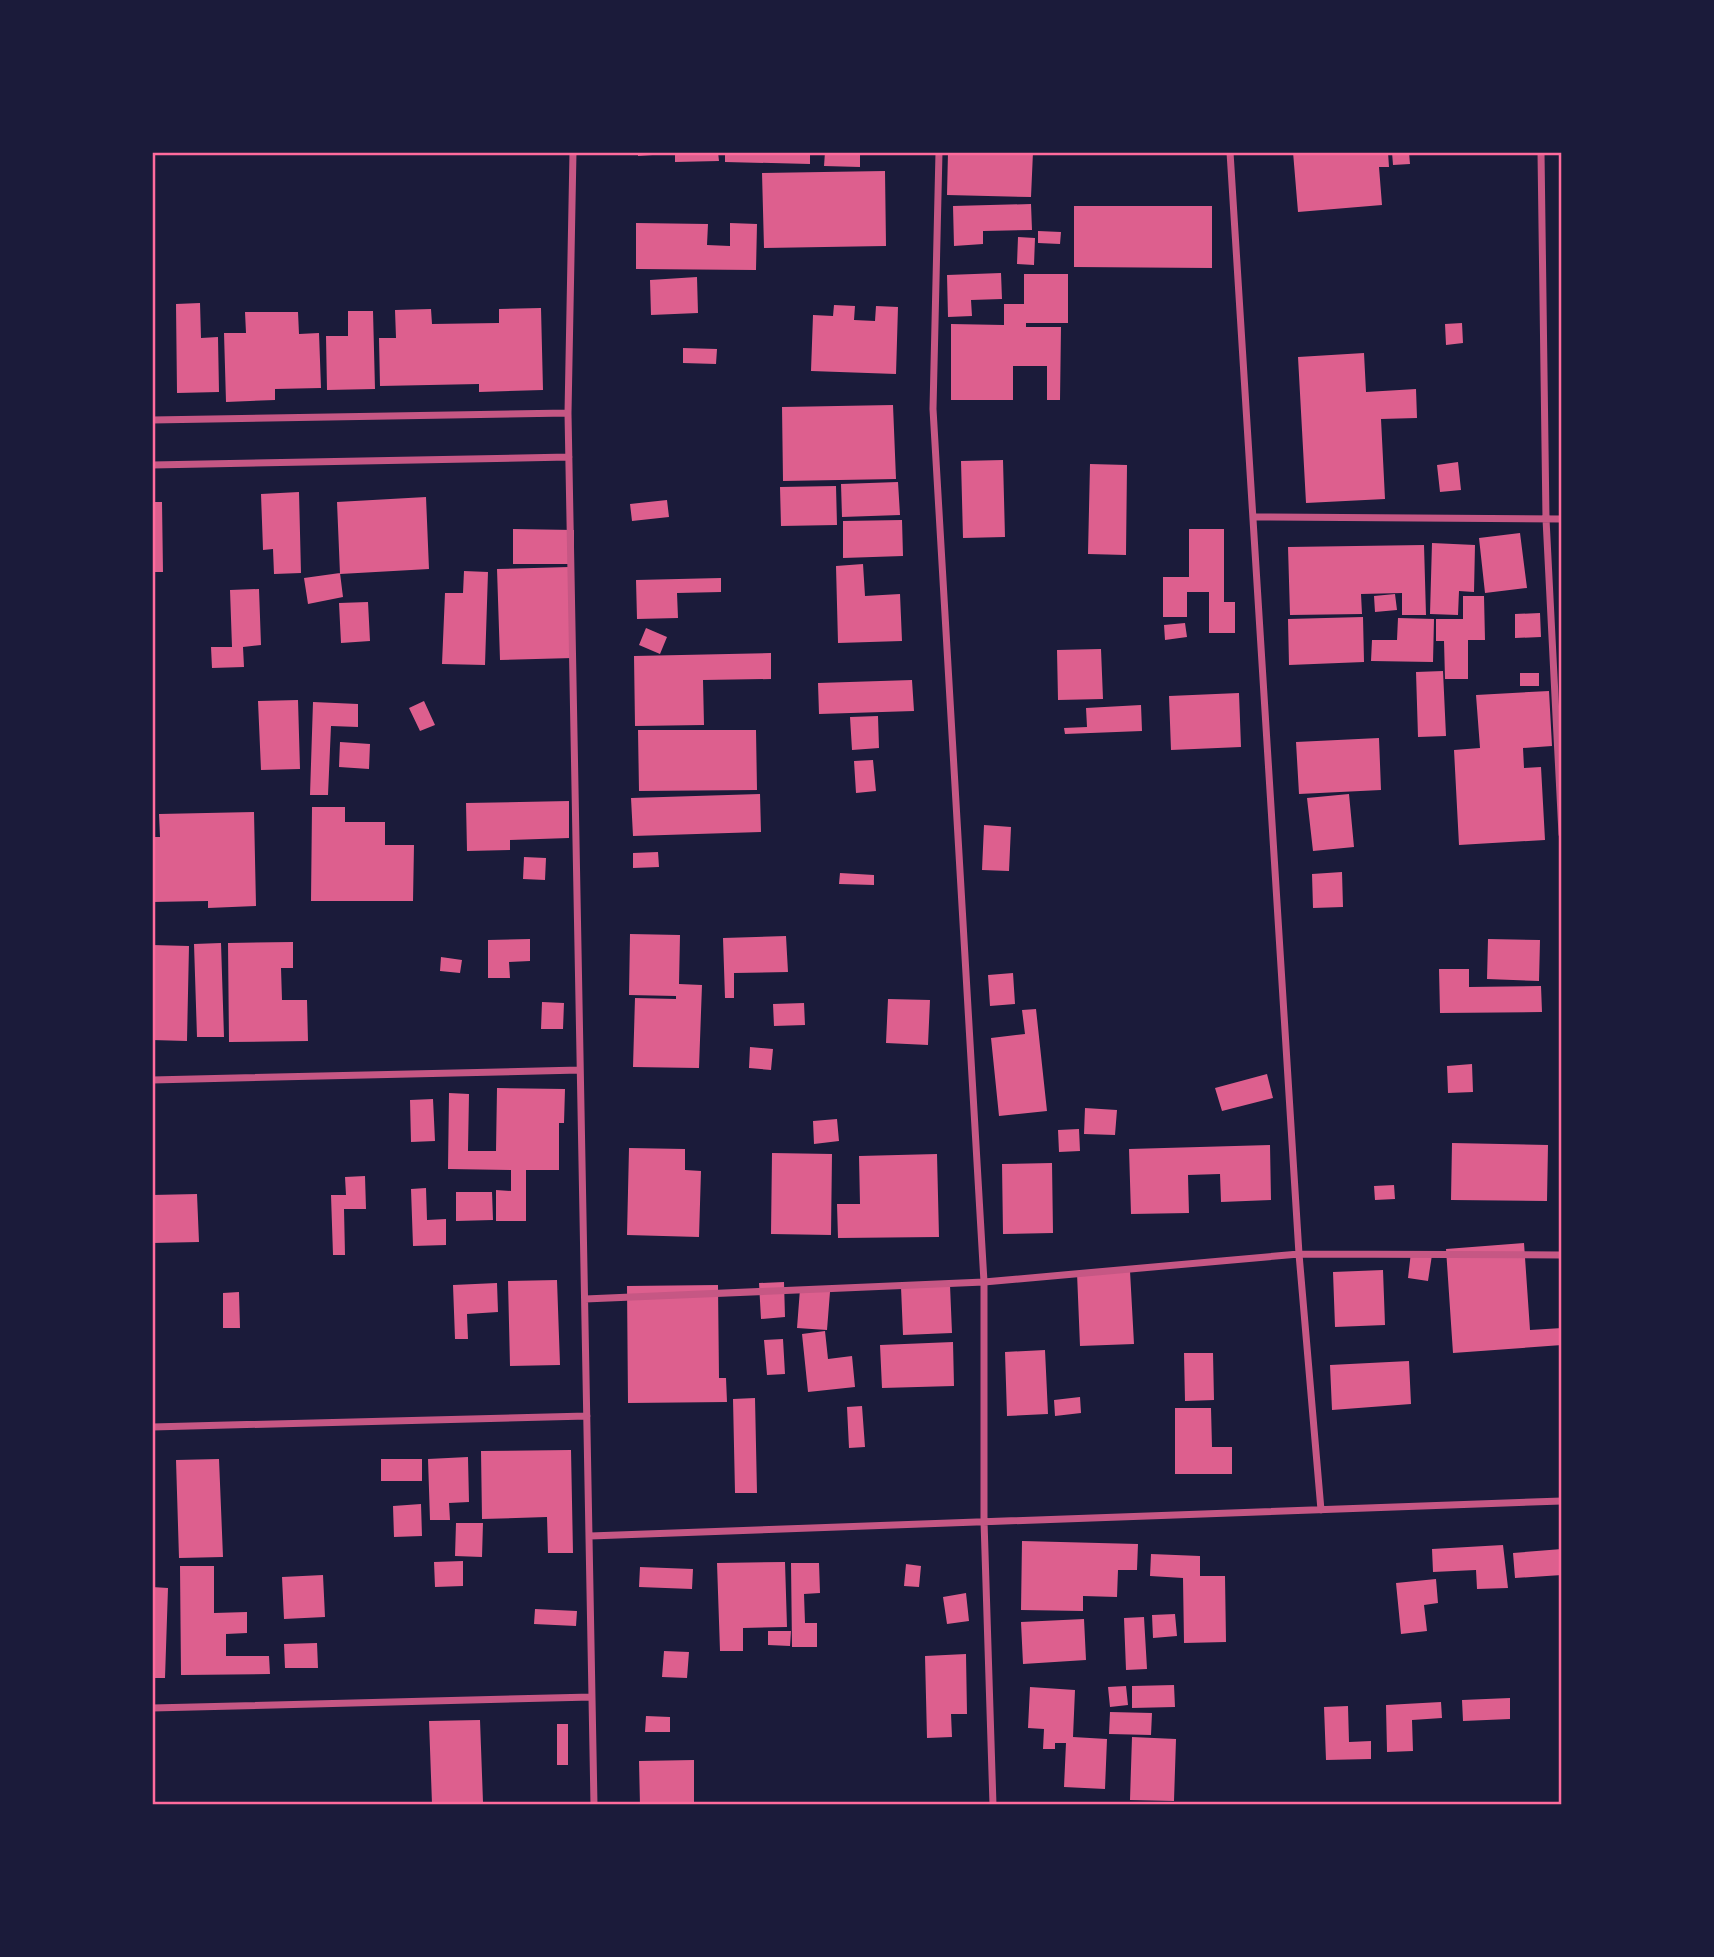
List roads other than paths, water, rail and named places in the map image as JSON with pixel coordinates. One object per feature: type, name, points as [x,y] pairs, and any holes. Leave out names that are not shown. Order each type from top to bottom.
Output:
[{"type":"street","points":[[573,152],[568,413],[594,1805]]},
{"type":"street","points":[[939,152],[933,409],[984,1282],[984,1521],[993,1805]]},
{"type":"street","points":[[1230,152],[1299,1254],[1321,1510]]},
{"type":"street","points":[[1541,152],[1546,519],[1562,834]]},
{"type":"street","points":[[152,420],[568,413]]},
{"type":"street","points":[[152,465],[569,457]]},
{"type":"street","points":[[1253,517],[1562,519]]},
{"type":"street","points":[[152,1080],[580,1070]]},
{"type":"street","points":[[585,1299],[984,1282],[1299,1254],[1562,1255]]},
{"type":"street","points":[[152,1427],[587,1416]]},
{"type":"street","points":[[590,1536],[1562,1501]]},
{"type":"street","points":[[152,1708],[592,1697]]}]
